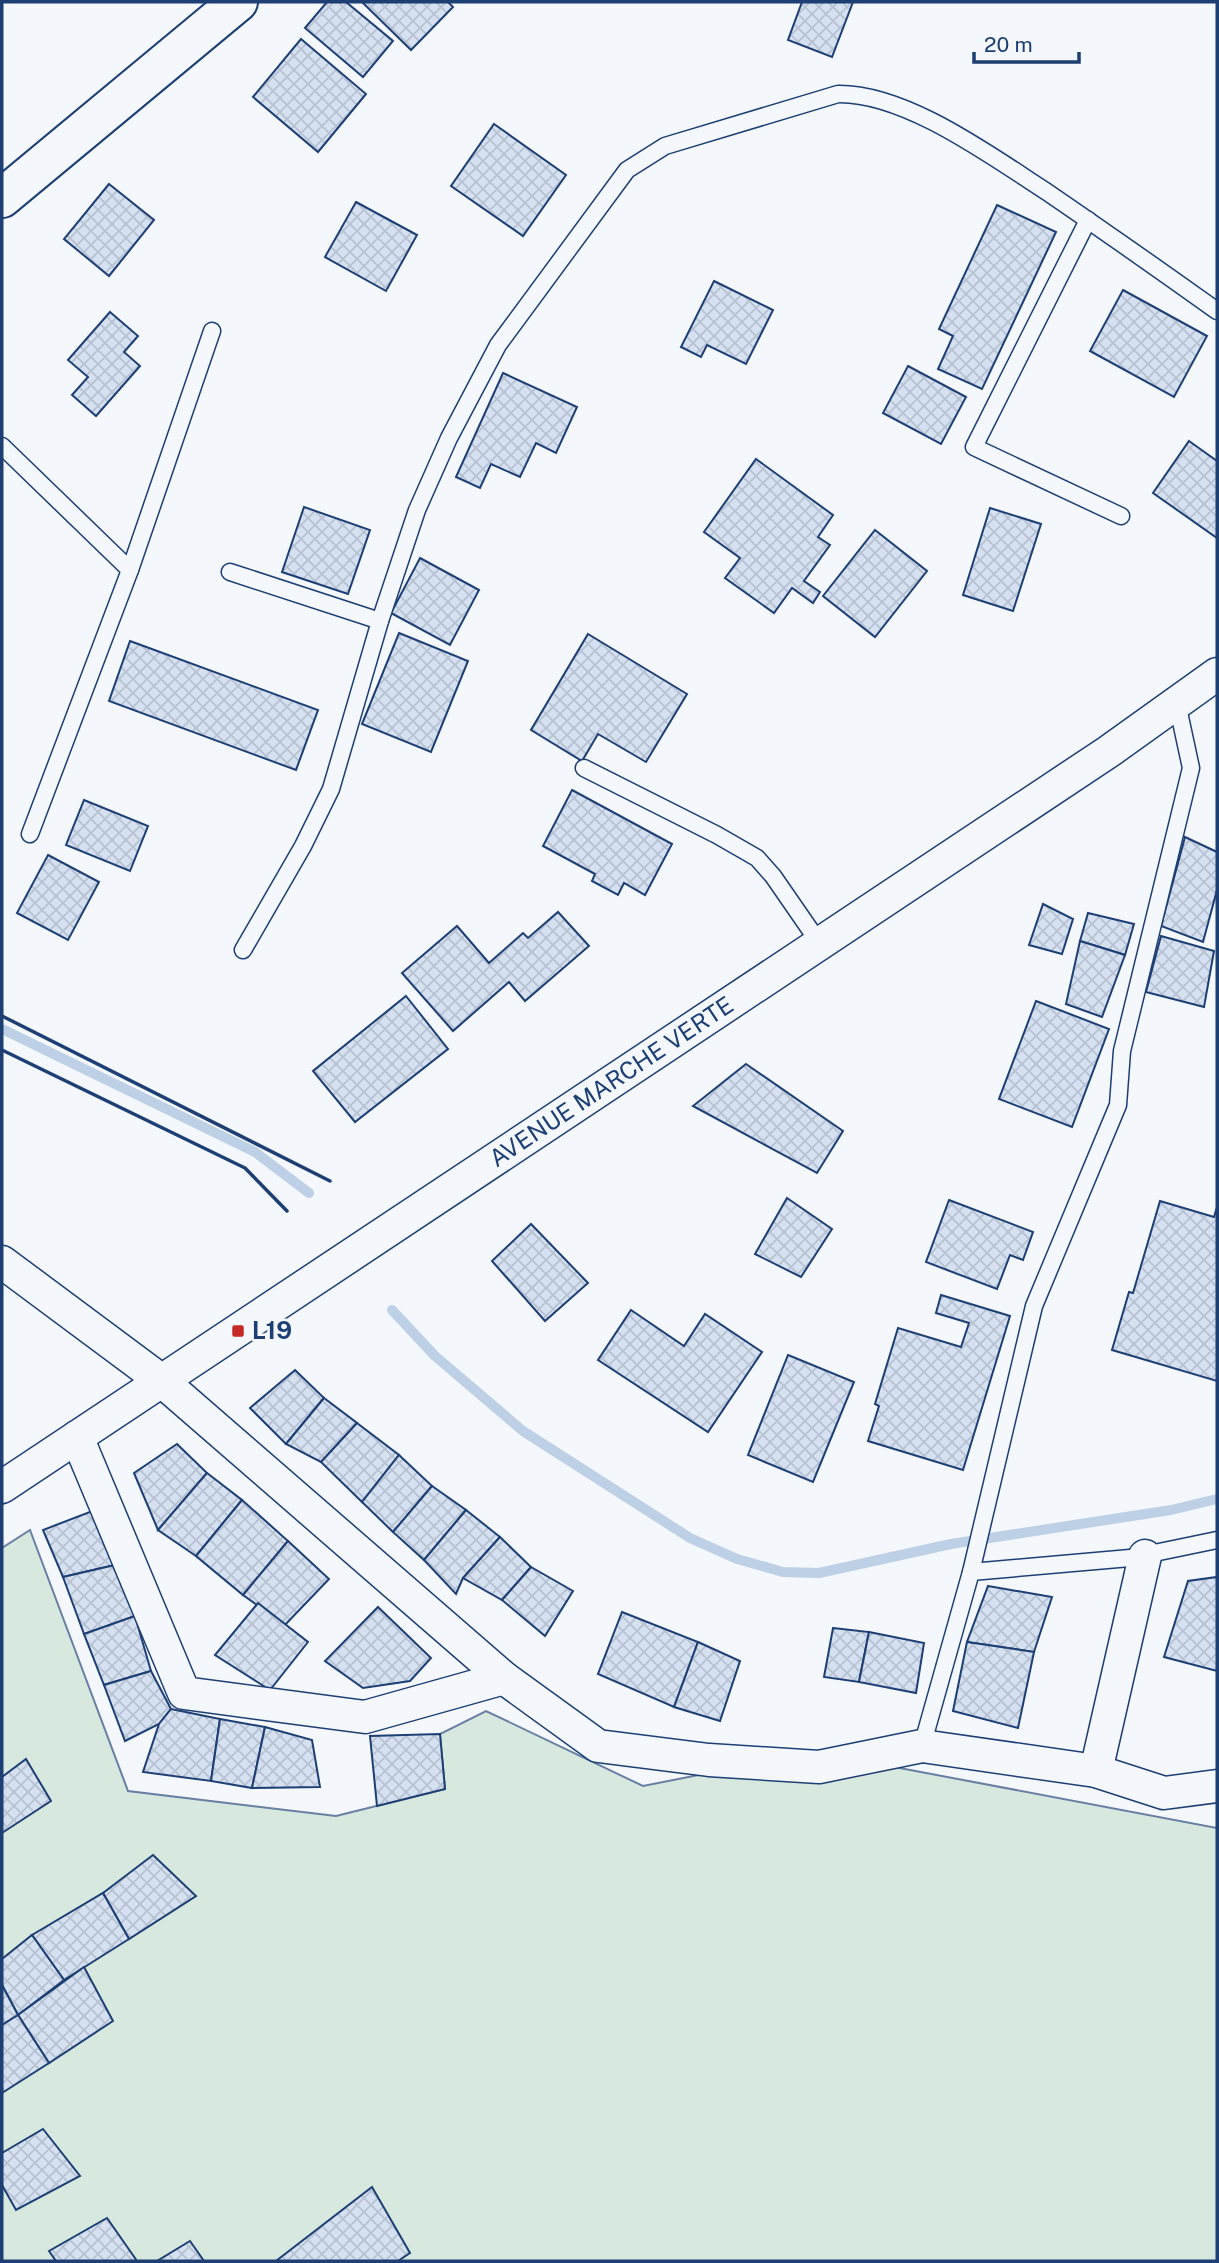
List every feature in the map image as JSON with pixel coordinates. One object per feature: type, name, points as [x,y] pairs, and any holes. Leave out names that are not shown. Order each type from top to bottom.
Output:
[{"type":"street","points":[[2,198],[238,2]]},
{"type":"street","name":"AVENUE MARCHE VERTE","points":[[2,1487],[1108,752],[1217,674]]},
{"type":"street","points":[[2,1262],[162,1381],[504,1678],[598,1746],[709,1760],[819,1767],[922,1746],[1096,1772],[1164,1793],[1217,1786]]},
{"type":"street","points":[[77,1437],[184,1693],[365,1717],[504,1678]]},
{"type":"street","points":[[1096,1772],[1145,1556]]},
{"type":"lane","points":[[243,950],[303,846],[331,789],[380,621],[432,472],[498,345],[627,170],[665,146],[838,94],[859,93],[879,98],[965,138],[1217,311]]},
{"type":"lane","points":[[1088,220],[974,447],[1121,516]]},
{"type":"lane","points":[[30,834],[130,570],[212,331]]},
{"type":"lane","points":[[2,446],[130,570]]},
{"type":"lane","points":[[230,572],[380,621]]},
{"type":"lane","points":[[922,1746],[972,1566],[1034,1306],[1118,1105],[1122,1051],[1191,768],[1177,703]]},
{"type":"lane","points":[[584,768],[757,858],[773,876],[820,944]]},
{"type":"lane","points":[[972,1566],[1145,1556],[1217,1540]]},
{"type":"shaded area","points":[[30,1530],[128,1791],[336,1816],[445,1789],[440,1734],[486,1711],[643,1786],[815,1752],[1217,1828],[1217,2261],[2,2261],[2,1548]]},
{"type":"building","points":[[327,2],[346,2],[393,41],[363,77],[305,28]]},
{"type":"building","points":[[362,2],[448,2],[453,7],[411,50]]},
{"type":"building","points":[[802,2],[853,2],[832,57],[788,40]]},
{"type":"building","points":[[301,39],[366,94],[318,152],[253,97]]},
{"type":"building","points":[[494,124],[566,175],[523,236],[451,186]]},
{"type":"building","points":[[109,184],[154,220],[109,276],[64,239]]},
{"type":"building","points":[[356,202],[417,235],[386,291],[325,257]]},
{"type":"building","points":[[997,205],[1056,232],[982,389],[938,369],[953,336],[939,329]]},
{"type":"building","points":[[714,281],[773,310],[746,364],[707,345],[701,357],[681,347]]},
{"type":"building","points":[[1123,290],[1207,336],[1174,397],[1090,351]]},
{"type":"building","points":[[110,312],[138,336],[124,352],[140,366],[96,416],[72,395],[88,377],[68,360]]},
{"type":"building","points":[[908,366],[966,397],[941,444],[883,413]]},
{"type":"building","points":[[503,373],[577,407],[556,453],[536,443],[520,477],[491,464],[480,488],[456,477]]},
{"type":"building","points":[[1189,441],[1217,461],[1217,538],[1153,493]]},
{"type":"building","points":[[756,459],[833,515],[818,537],[830,545],[804,581],[820,592],[813,603],[792,588],[774,613],[725,578],[740,558],[704,532]]},
{"type":"building","points":[[304,507],[370,530],[348,594],[282,572]]},
{"type":"building","points":[[990,508],[1041,524],[1013,611],[963,595]]},
{"type":"building","points":[[875,530],[927,571],[875,637],[823,596]]},
{"type":"building","points":[[420,558],[479,590],[450,645],[391,613]]},
{"type":"building","points":[[399,633],[468,661],[431,752],[362,724]]},
{"type":"building","points":[[588,634],[687,694],[646,762],[598,734],[582,761],[531,730]]},
{"type":"building","points":[[130,641],[318,710],[296,770],[109,701]]},
{"type":"building","points":[[572,790],[672,844],[645,895],[624,883],[618,895],[592,881],[595,874],[543,846]]},
{"type":"building","points":[[84,800],[148,826],[130,871],[66,845]]},
{"type":"building","points":[[1185,837],[1217,852],[1217,890],[1203,942],[1161,926]]},
{"type":"building","points":[[48,855],[99,882],[68,940],[17,913]]},
{"type":"building","points":[[1043,904],[1073,919],[1062,954],[1029,945]]},
{"type":"building","points":[[558,912],[589,946],[525,1001],[509,982],[453,1031],[402,973],[457,926],[489,963],[523,933],[528,938]]},
{"type":"building","points":[[1088,913],[1134,924],[1125,955],[1080,941]]},
{"type":"building","points":[[1161,936],[1214,951],[1204,1007],[1146,992]]},
{"type":"building","points":[[1080,941],[1125,955],[1102,1017],[1066,1004]]},
{"type":"building","points":[[406,996],[448,1049],[355,1122],[313,1071]]},
{"type":"building","points":[[1036,1001],[1109,1029],[1072,1127],[999,1099]]},
{"type":"building","points":[[746,1064],[843,1131],[817,1173],[693,1106]]},
{"type":"building","points":[[787,1198],[832,1229],[801,1277],[755,1254]]},
{"type":"building","points":[[949,1200],[1033,1232],[1023,1260],[1010,1255],[997,1289],[926,1262]]},
{"type":"building","points":[[1160,1201],[1214,1217],[1217,1207],[1217,1381],[1112,1350],[1129,1292],[1133,1293]]},
{"type":"building","points":[[531,1224],[588,1283],[545,1321],[492,1261]]},
{"type":"building","points":[[941,1295],[1010,1316],[963,1470],[868,1441],[879,1406],[875,1404],[898,1328],[961,1347],[969,1323],[936,1313]]},
{"type":"building","points":[[631,1310],[684,1346],[705,1314],[762,1352],[708,1432],[598,1360]]},
{"type":"building","points":[[788,1355],[854,1382],[813,1482],[748,1455]]},
{"type":"building","points":[[295,1370],[324,1398],[286,1444],[250,1408]]},
{"type":"building","points":[[324,1398],[357,1423],[321,1462],[286,1444]]},
{"type":"building","points":[[357,1423],[399,1455],[362,1502],[321,1462]]},
{"type":"building","points":[[177,1444],[207,1473],[158,1530],[134,1473]]},
{"type":"building","points":[[399,1455],[432,1486],[393,1532],[362,1502]]},
{"type":"building","points":[[207,1473],[242,1500],[196,1556],[158,1530]]},
{"type":"building","points":[[432,1486],[466,1510],[424,1560],[393,1532]]},
{"type":"building","points":[[242,1500],[288,1541],[243,1595],[196,1556]]},
{"type":"building","points":[[95,1510],[115,1565],[63,1577],[43,1530]]},
{"type":"building","points":[[466,1510],[500,1537],[463,1578],[456,1594],[424,1560]]},
{"type":"building","points":[[500,1537],[531,1567],[502,1600],[463,1578]]},
{"type":"building","points":[[288,1541],[329,1579],[285,1625],[243,1595]]},
{"type":"building","points":[[115,1565],[135,1616],[84,1634],[63,1577]]},
{"type":"building","points":[[531,1567],[573,1591],[545,1636],[502,1600]]},
{"type":"building","points":[[1217,1577],[1217,1671],[1164,1657],[1188,1581]]},
{"type":"building","points":[[988,1586],[1052,1597],[1034,1652],[967,1642]]},
{"type":"building","points":[[258,1603],[308,1642],[270,1690],[215,1655]]},
{"type":"building","points":[[378,1607],[431,1658],[410,1681],[363,1688],[325,1661]]},
{"type":"building","points":[[622,1612],[698,1642],[674,1707],[598,1674]]},
{"type":"building","points":[[135,1616],[151,1671],[104,1685],[84,1634]]},
{"type":"building","points":[[833,1628],[869,1632],[859,1682],[824,1677]]},
{"type":"building","points":[[869,1632],[924,1643],[916,1693],[859,1682]]},
{"type":"building","points":[[698,1642],[740,1661],[720,1721],[674,1707]]},
{"type":"building","points":[[967,1642],[1034,1652],[1018,1728],[953,1711]]},
{"type":"building","points":[[151,1671],[171,1709],[159,1724],[125,1741],[104,1685]]},
{"type":"building","points":[[171,1709],[220,1719],[211,1781],[143,1772],[159,1724]]},
{"type":"building","points":[[220,1719],[265,1727],[252,1788],[211,1781]]},
{"type":"building","points":[[265,1727],[312,1740],[320,1787],[252,1788]]},
{"type":"building","points":[[440,1734],[445,1789],[377,1806],[370,1736]]},
{"type":"building","points":[[26,1759],[51,1801],[2,1833],[2,1777]]},
{"type":"building","points":[[153,1855],[196,1896],[129,1939],[103,1893]]},
{"type":"building","points":[[103,1893],[129,1939],[64,1980],[32,1935]]},
{"type":"building","points":[[32,1935],[64,1980],[18,2015],[2,1985],[2,1959]]},
{"type":"building","points":[[84,1967],[113,2021],[49,2063],[18,2015]]},
{"type":"building","points":[[2,1985],[18,2015],[2,2025]]},
{"type":"building","points":[[18,2015],[49,2063],[2,2093],[2,2025]]},
{"type":"building","points":[[43,2129],[80,2176],[16,2210],[2,2185],[2,2153]]},
{"type":"building","points":[[372,2187],[410,2253],[398,2261],[276,2261]]},
{"type":"building","points":[[107,2218],[137,2261],[56,2261],[49,2251]]},
{"type":"building","points":[[190,2241],[204,2261],[157,2261]]},
{"type":"waterway","points":[[2,1029],[255,1152],[309,1193]]},
{"type":"waterway","points":[[392,1310],[435,1356],[523,1431],[690,1538],[737,1559],[783,1572],[819,1573],[951,1544],[1171,1510],[1217,1499]]},
{"type":"wall","points":[[2,1016],[330,1181]]},
{"type":"wall","points":[[2,1050],[245,1168],[287,1211]]},
{"type":"place","name":"L19","points":[[238,1331]]}]
